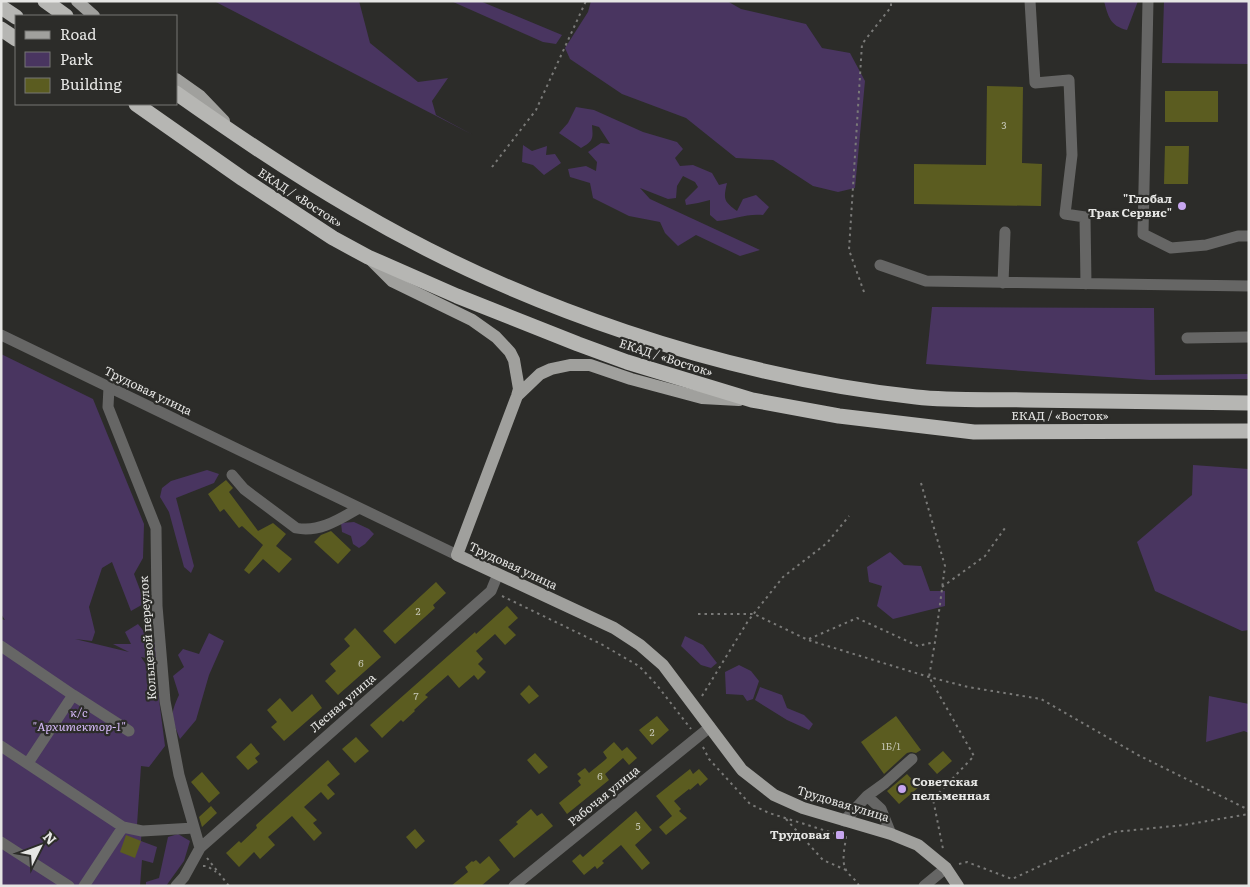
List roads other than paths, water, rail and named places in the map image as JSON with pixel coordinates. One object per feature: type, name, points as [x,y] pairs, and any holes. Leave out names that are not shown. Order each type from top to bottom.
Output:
[{"type":"highway","points":[[45,1],[65,15]]},
{"type":"highway","points":[[1,7],[15,16]]},
{"type":"highway","points":[[1,29],[15,38]]},
{"type":"highway","name":"ЕКАД / «Восток»","points":[[178,94],[240,138],[356,211],[440,255],[534,298],[704,357],[822,383],[920,398],[1249,403]]},
{"type":"highway","name":"ЕКАД / «Восток»","points":[[137,105],[243,179],[333,238],[368,256],[456,296],[578,344],[627,362],[752,400],[839,416],[974,432],[1249,431]]},
{"type":"main road","points":[[77,1],[93,15]]},
{"type":"main road","points":[[178,80],[200,96],[240,138]]},
{"type":"main road","points":[[368,256],[392,281],[472,320],[496,336],[510,352],[514,360],[519,389],[517,396],[457,555]]},
{"type":"main road","points":[[517,396],[540,374],[551,369],[570,365],[590,365],[631,379],[702,398],[752,400]]},
{"type":"main road","name":"Трудовая улица","points":[[457,555],[614,628],[640,645],[663,665],[742,770],[774,795],[804,808],[891,834],[918,845],[946,868],[958,886]]},
{"type":"street","points":[[1030,1],[1035,83],[1069,80],[1072,155],[1066,214],[1085,217],[1086,284]]},
{"type":"street","points":[[1148,1],[1143,234],[1171,248],[1206,245],[1238,236],[1249,236]]},
{"type":"street","points":[[1003,283],[1005,232]]},
{"type":"street","points":[[880,265],[926,281],[1249,286]]},
{"type":"street","name":"Трудовая улица","points":[[1,335],[457,555]]},
{"type":"street","points":[[1187,338],[1249,337]]},
{"type":"street","name":"Кольцевой переулок","points":[[109,387],[108,407],[156,528],[157,606],[165,701],[179,775],[200,848]]},
{"type":"street","points":[[232,475],[244,489],[296,528],[305,530],[324,526],[360,508]]},
{"type":"street","name":"Лесная улица","points":[[200,848],[491,591],[498,574]]},
{"type":"street","points":[[1,646],[72,695],[129,731]]},
{"type":"street","points":[[28,763],[72,695]]},
{"type":"street","name":"Рабочая улица","points":[[514,886],[710,727]]},
{"type":"street","points":[[1,746],[123,827],[142,831],[194,828]]},
{"type":"street","points":[[844,821],[867,796],[885,784],[912,759]]},
{"type":"street","points":[[867,796],[881,809],[891,834]]},
{"type":"street","points":[[84,886],[123,827]]},
{"type":"street","points":[[1,842],[70,886]]},
{"type":"street","points":[[176,886],[184,877],[200,848]]},
{"type":"street","points":[[924,886],[946,868]]},
{"type":"place","name":"\"Глобал Трак Сервис\"","points":[[1182,206]]},
{"type":"place","name":"Советская пельменная","points":[[902,789]]},
{"type":"place","name":"Трудовая","points":[[840,835]]},
{"type":"park label","name":"к/с \"Архитектор-1\"","points":[[79,720]]}]
